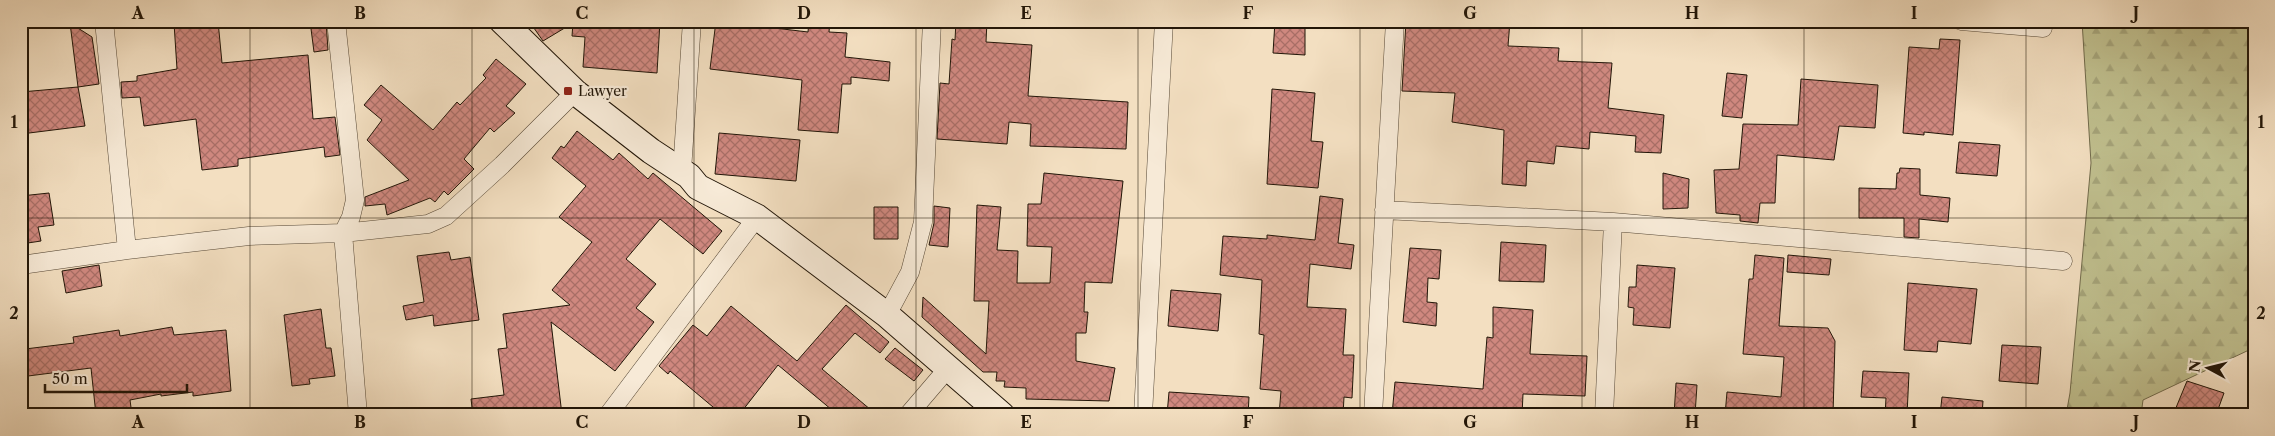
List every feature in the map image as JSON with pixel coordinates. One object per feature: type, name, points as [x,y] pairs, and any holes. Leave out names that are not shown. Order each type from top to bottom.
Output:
[{"type":"street","points":[[104,21],[127,250]]},
{"type":"street","points":[[336,21],[355,200],[351,217],[343,233],[358,415]]},
{"type":"street","points":[[502,21],[575,92],[651,151],[682,171],[698,187],[757,218],[887,315],[1002,415]]},
{"type":"street","points":[[682,171],[692,21]]},
{"type":"street","points":[[887,315],[910,272],[923,222],[932,21]]},
{"type":"street","points":[[1143,415],[1164,21]]},
{"type":"street","points":[[1373,415],[1395,21]]},
{"type":"street","points":[[1961,21],[2043,28]]},
{"type":"street","points":[[21,265],[127,250],[249,236],[343,233],[428,224],[446,216],[502,166],[575,92]]},
{"type":"street","points":[[1384,210],[1613,222],[2063,261]]},
{"type":"street","points":[[608,415],[757,218]]},
{"type":"street","points":[[1604,415],[1613,222]]},
{"type":"street","points":[[908,415],[949,367]]},
{"type":"green space","points":[[2082,21],[2254,21],[2254,342],[2249,350],[2143,400],[2141,415],[2066,415],[2070,393],[2091,163]]},
{"type":"building","points":[[218,21],[222,63],[308,55],[313,119],[335,117],[340,155],[325,157],[324,147],[238,159],[238,166],[202,170],[196,119],[144,126],[140,97],[122,98],[121,82],[137,81],[137,76],[177,69],[174,23]]},
{"type":"building","points":[[310,21],[326,21],[328,50],[314,52]]},
{"type":"building","points":[[529,21],[660,21],[657,73],[583,67],[585,37],[572,36],[573,23],[543,41]]},
{"type":"building","points":[[716,21],[808,32],[809,21],[830,21],[829,32],[847,33],[845,57],[890,62],[889,81],[851,77],[851,84],[842,84],[838,133],[798,130],[802,80],[710,69]]},
{"type":"building","points":[[956,21],[987,21],[986,42],[1032,45],[1028,96],[1128,102],[1126,149],[1030,146],[1031,124],[1009,122],[1007,144],[937,139],[940,83],[949,84],[952,39],[955,40]]},
{"type":"building","points":[[1275,21],[1305,21],[1305,55],[1273,53]]},
{"type":"building","points":[[1406,21],[1510,21],[1508,46],[1559,48],[1558,61],[1612,63],[1608,108],[1664,115],[1661,153],[1635,152],[1636,136],[1590,132],[1589,149],[1556,146],[1554,164],[1527,161],[1526,186],[1502,184],[1504,130],[1452,122],[1455,93],[1402,91]]},
{"type":"building","points":[[70,23],[92,37],[99,84],[78,87]]},
{"type":"building","points":[[1940,39],[1960,40],[1953,135],[1924,132],[1924,135],[1903,133],[1909,47],[1939,49]]},
{"type":"building","points":[[496,59],[526,84],[506,106],[515,113],[494,132],[490,128],[464,159],[474,169],[448,195],[444,191],[435,202],[430,198],[387,215],[385,204],[365,206],[365,197],[409,180],[367,140],[382,120],[364,105],[381,85],[433,130],[457,102],[460,105],[486,78],[483,75]]},
{"type":"building","points":[[1727,73],[1747,75],[1742,118],[1722,116]]},
{"type":"building","points":[[1801,79],[1878,85],[1875,128],[1839,126],[1834,160],[1777,155],[1775,203],[1760,203],[1758,223],[1740,221],[1740,215],[1716,213],[1714,170],[1739,169],[1743,124],[1798,125]]},
{"type":"building","points":[[78,87],[85,126],[21,134],[21,92]]},
{"type":"building","points":[[1272,89],[1315,93],[1311,141],[1323,142],[1318,188],[1267,184]]},
{"type":"building","points":[[577,131],[613,160],[619,153],[648,179],[653,173],[722,231],[703,254],[660,219],[626,259],[656,284],[636,308],[654,322],[615,371],[551,322],[562,415],[473,415],[471,399],[504,395],[498,349],[507,348],[503,314],[570,305],[552,290],[592,242],[559,217],[586,186],[552,158],[561,146],[564,148]]},
{"type":"building","points":[[719,133],[800,140],[796,181],[715,174]]},
{"type":"building","points":[[1959,142],[2000,145],[1997,176],[1956,173]]},
{"type":"building","points":[[1900,168],[1920,169],[1920,195],[1950,198],[1948,222],[1919,219],[1919,238],[1904,237],[1904,218],[1859,218],[1859,188],[1896,189],[1897,173],[1899,173]]},
{"type":"building","points":[[1044,173],[1123,181],[1112,283],[1085,282],[1084,312],[1088,312],[1086,333],[1076,333],[1076,361],[1115,368],[1109,401],[1026,399],[1026,388],[1004,387],[1005,381],[996,381],[997,372],[983,372],[922,317],[923,297],[986,354],[989,301],[974,301],[977,205],[1001,207],[997,250],[1018,251],[1017,283],[1050,283],[1052,247],[1027,246],[1028,204],[1041,204]]},
{"type":"building","points":[[1663,173],[1689,179],[1688,208],[1663,209]]},
{"type":"building","points":[[49,193],[54,225],[38,227],[41,241],[21,244],[21,196]]},
{"type":"building","points":[[1320,196],[1343,199],[1338,243],[1354,245],[1351,269],[1310,264],[1307,307],[1346,309],[1343,355],[1354,355],[1352,398],[1344,397],[1343,415],[1279,415],[1281,391],[1260,389],[1264,335],[1259,334],[1262,280],[1220,275],[1223,236],[1267,239],[1267,235],[1315,240]]},
{"type":"building","points":[[934,206],[950,208],[948,247],[929,245],[934,223]]},
{"type":"building","points":[[874,207],[898,207],[898,239],[874,239]]},
{"type":"building","points":[[1501,242],[1546,245],[1544,282],[1499,281]]},
{"type":"building","points":[[1410,248],[1441,250],[1439,279],[1428,278],[1427,302],[1437,303],[1436,326],[1403,322]]},
{"type":"building","points":[[449,252],[451,260],[470,257],[479,320],[434,326],[433,315],[406,320],[403,306],[424,302],[417,256]]},
{"type":"building","points":[[1755,255],[1784,258],[1779,326],[1828,328],[1835,341],[1833,415],[1725,415],[1727,392],[1781,397],[1784,357],[1743,354],[1749,279],[1753,279]]},
{"type":"building","points":[[1788,255],[1831,259],[1829,275],[1787,272]]},
{"type":"building","points":[[99,265],[102,286],[66,293],[62,271]]},
{"type":"building","points":[[1637,265],[1675,268],[1670,328],[1633,325],[1634,308],[1628,307],[1629,287],[1636,287]]},
{"type":"building","points":[[1908,283],[1977,289],[1971,344],[1938,341],[1937,352],[1904,350]]},
{"type":"building","points":[[1171,290],[1221,294],[1218,331],[1168,326]]},
{"type":"building","points":[[846,305],[889,342],[880,353],[855,333],[822,369],[877,415],[838,415],[778,365],[739,415],[707,415],[713,407],[670,371],[668,374],[659,366],[693,325],[707,336],[731,306],[797,361]]},
{"type":"building","points":[[1493,307],[1533,310],[1530,354],[1587,356],[1585,396],[1523,394],[1522,415],[1392,415],[1395,382],[1483,389],[1487,337],[1493,338]]},
{"type":"building","points":[[321,309],[326,348],[331,348],[335,376],[309,379],[310,384],[292,386],[284,315]]},
{"type":"building","points":[[172,327],[174,335],[226,330],[231,391],[193,396],[193,392],[161,396],[161,394],[130,400],[132,415],[96,415],[91,368],[28,376],[25,349],[74,343],[73,337],[119,330],[120,336]]},
{"type":"building","points":[[2002,345],[2041,347],[2038,384],[1999,381]]},
{"type":"building","points":[[895,348],[923,370],[914,381],[885,359]]},
{"type":"building","points":[[1863,371],[1909,373],[1907,415],[1885,415],[1886,398],[1861,397]]},
{"type":"building","points":[[2187,381],[2224,393],[2216,415],[2173,415]]},
{"type":"building","points":[[1676,383],[1697,385],[1695,415],[1674,415]]},
{"type":"building","points":[[1169,392],[1249,397],[1248,415],[1167,415]]},
{"type":"building","points":[[1942,397],[1983,401],[1982,415],[1940,415]]},
{"type":"place","name":"Lawyer","points":[[568,91]]}]
